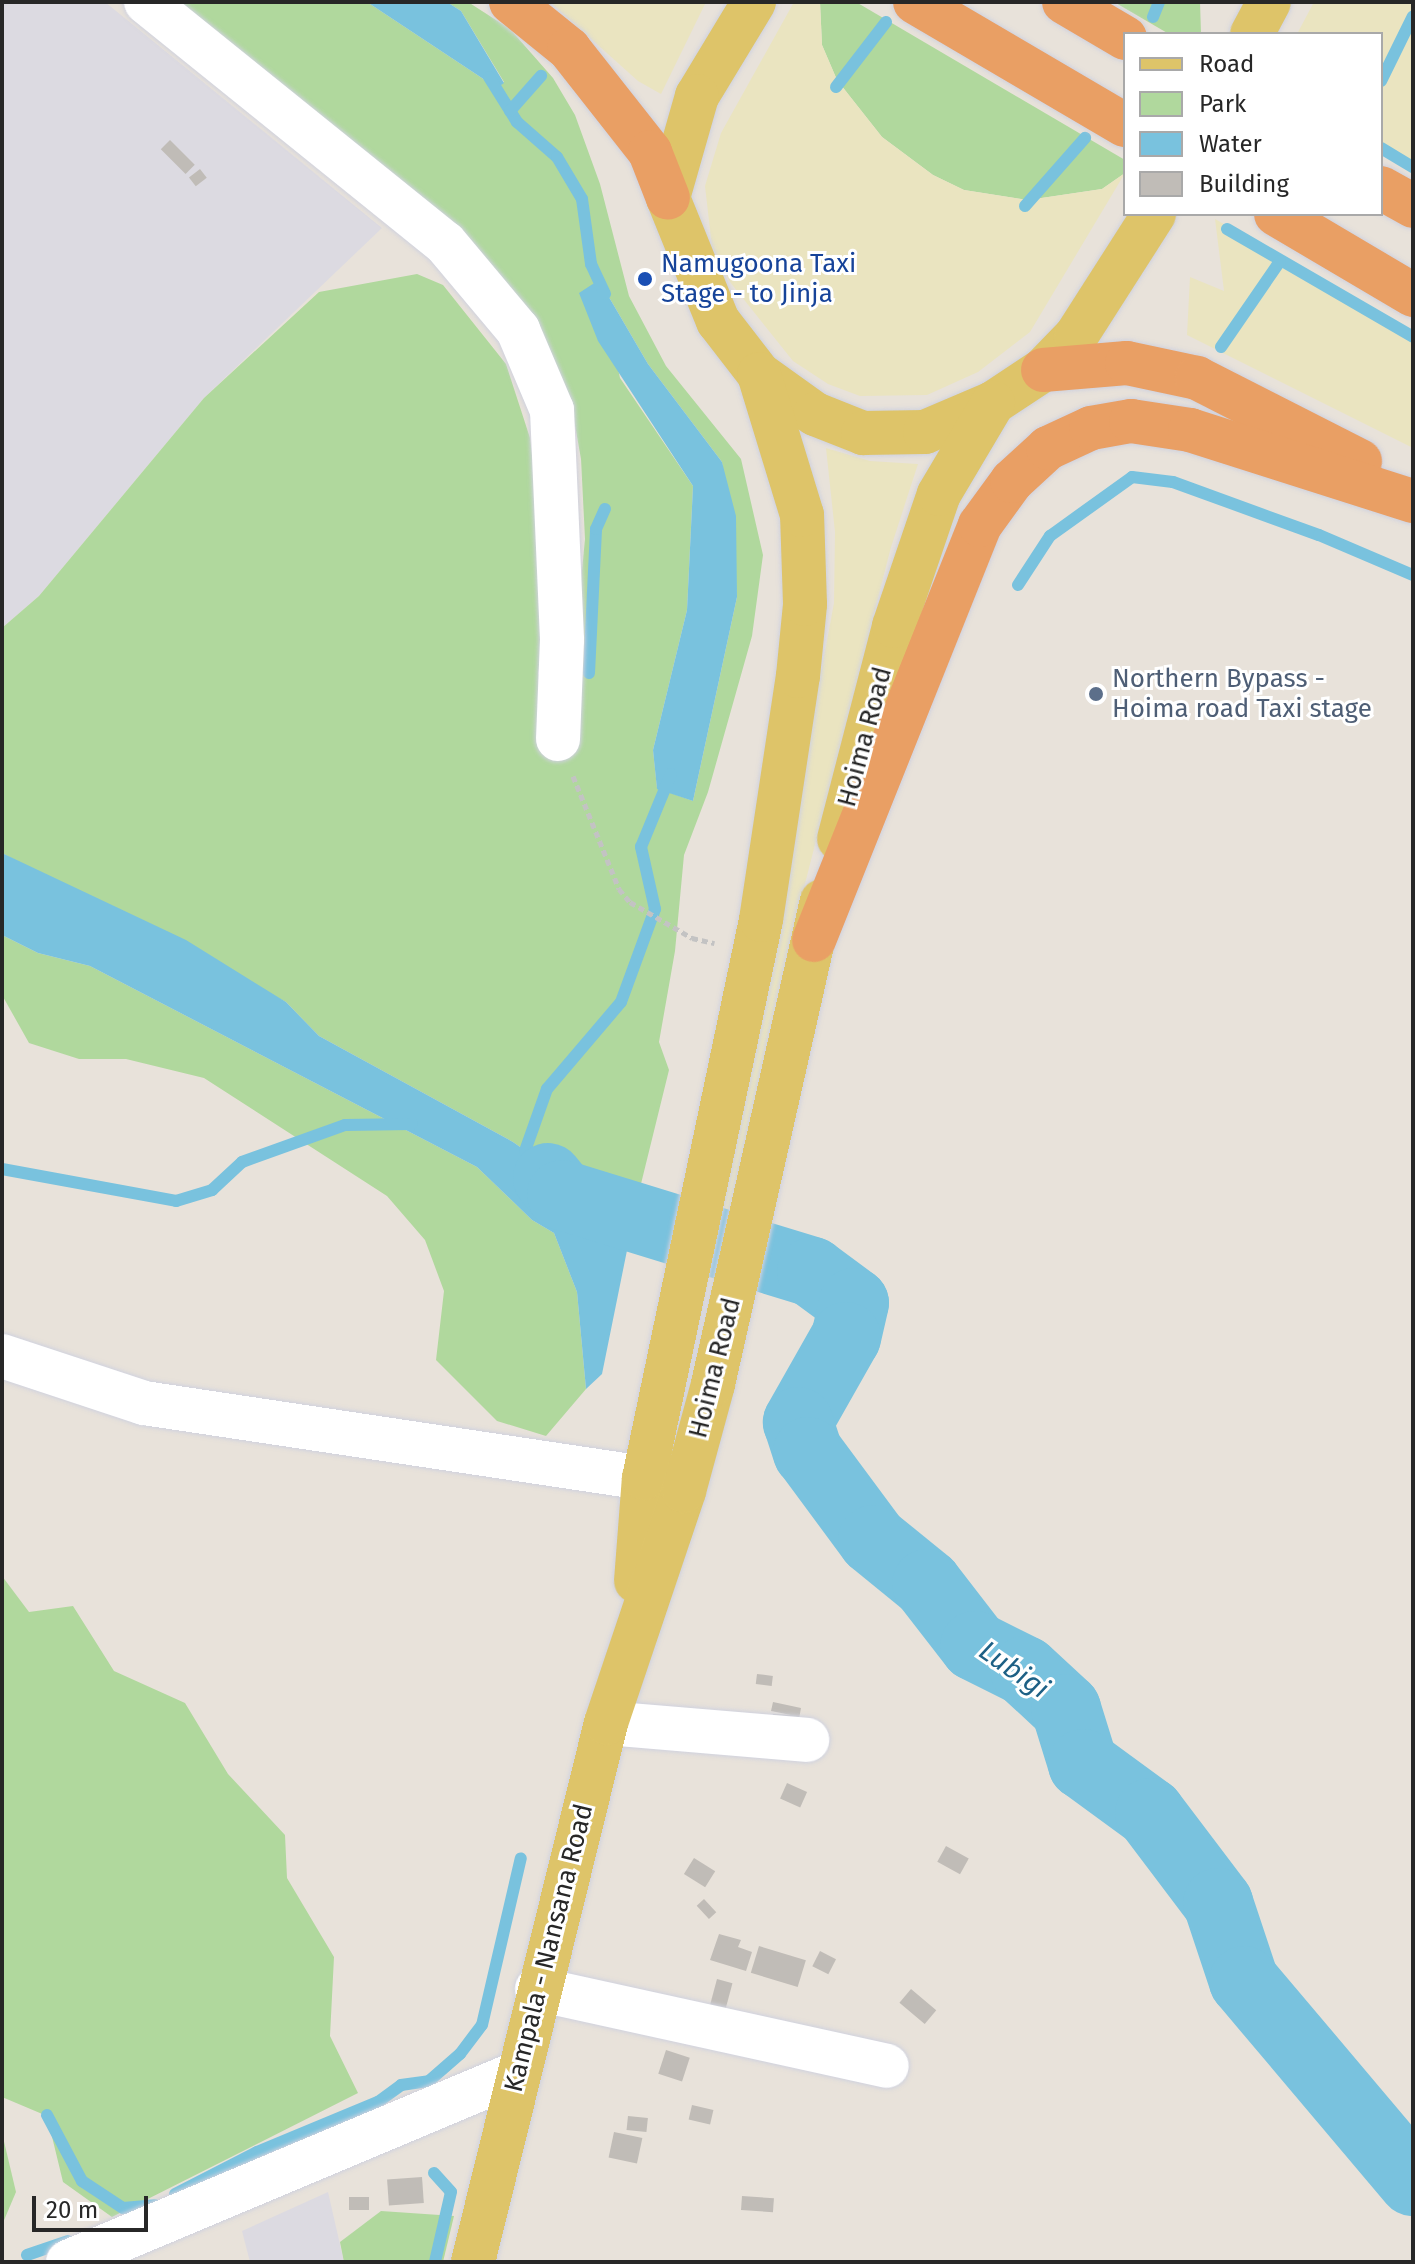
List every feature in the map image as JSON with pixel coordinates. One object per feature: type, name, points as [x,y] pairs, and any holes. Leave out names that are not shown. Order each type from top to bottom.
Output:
[{"type":"highway","points":[[511,2],[569,49],[650,152],[668,198]]},
{"type":"highway","points":[[915,2],[1123,124]]},
{"type":"highway","points":[[1064,2],[1123,37]]},
{"type":"highway","points":[[1383,189],[1413,206]]},
{"type":"highway","points":[[1279,216],[1413,295]]},
{"type":"highway","points":[[1043,370],[1127,363],[1197,378],[1413,487]]},
{"type":"highway","points":[[814,940],[980,525],[1012,481],[1048,448],[1091,428],[1131,421],[1190,430],[1413,501]]},
{"type":"main road","points":[[754,2],[697,96],[668,198],[718,321],[759,374],[815,414],[863,433],[925,432],[993,403],[1043,370],[1076,336],[1153,216]]},
{"type":"main road","points":[[1253,32],[1269,2]]},
{"type":"main road","name":"Hoima Road","points":[[632,1636],[644,1478],[758,936],[805,604],[802,515],[759,374]]},
{"type":"main road","name":"Hoima Road","points":[[632,1636],[684,1491],[713,1384],[814,940],[894,626],[939,494],[993,403]]},
{"type":"main road","name":"Kampala - Nansana Road","points":[[473,2262],[537,1989],[606,1723],[632,1636]]},
{"type":"street","points":[[146,2],[445,243],[518,330],[552,410],[562,640],[558,739]]},
{"type":"street","points":[[2,1356],[144,1403],[644,1478]]},
{"type":"street","points":[[606,1723],[807,1740]]},
{"type":"street","points":[[537,1989],[887,2066]]},
{"type":"street","points":[[68,2262],[516,2074]]},
{"type":"path","points":[[558,739],[591,809],[619,889],[630,902],[692,938],[758,936]]},
{"type":"shaded area","points":[[2,2],[105,2],[382,228],[204,398],[39,596],[2,628]]},
{"type":"shaded area","points":[[328,2192],[344,2262],[250,2262],[242,2231]]},
{"type":"green space","points":[[177,2],[367,2],[497,88],[504,82],[461,11],[447,2],[468,2],[510,29],[553,78],[575,115],[600,184],[629,296],[666,366],[741,459],[763,555],[752,636],[708,792],[684,855],[675,951],[659,1042],[669,1070],[638,1196],[603,1179],[577,1187],[513,1142],[319,1036],[286,1002],[2,853],[2,628],[39,596],[204,398],[319,292],[417,274],[443,285],[506,364],[530,438],[541,526],[546,622],[538,674],[570,697],[585,539],[581,459],[575,425],[542,343]],"holes":[[[599,280],[648,364],[722,462],[737,597],[693,801],[657,788],[653,750],[687,610],[693,486],[620,378]]]},
{"type":"green space","points":[[820,2],[856,2],[1123,159],[1123,174],[1102,189],[1028,200],[964,190],[933,175],[882,137],[837,80],[822,45]]},
{"type":"green space","points":[[1114,2],[1200,2],[1201,32],[1166,32]]},
{"type":"green space","points":[[2,935],[38,953],[90,966],[477,1167],[532,1220],[554,1233],[577,1292],[586,1389],[546,1436],[497,1421],[436,1360],[444,1291],[425,1240],[387,1196],[204,1078],[126,1059],[79,1059],[29,1043],[2,995]]},
{"type":"green space","points":[[2,1576],[29,1612],[73,1606],[114,1671],[185,1703],[228,1774],[285,1835],[287,1878],[334,1957],[330,2036],[358,2093],[112,2217],[63,2182],[47,2116],[2,2097]]},
{"type":"green space","points":[[2,2133],[16,2192],[2,2225]]},
{"type":"green space","points":[[381,2211],[454,2216],[443,2262],[344,2262],[340,2242]]},
{"type":"sand","points":[[550,2],[706,2],[661,94],[638,81]]},
{"type":"sand","points":[[794,2],[820,2],[822,45],[837,80],[882,137],[933,175],[964,190],[1028,200],[1102,189],[1123,176],[1030,332],[978,372],[927,395],[860,396],[828,384],[793,361],[730,282],[712,247],[705,186],[721,133]]},
{"type":"sand","points":[[1314,2],[1413,2],[1413,172],[1383,154],[1383,32],[1298,32]]},
{"type":"sand","points":[[1215,219],[1413,334],[1413,448],[1187,335],[1190,277],[1224,291]]},
{"type":"sand","points":[[826,448],[870,461],[918,464],[891,547],[785,962],[728,1216],[719,1219],[834,603],[835,532]]},
{"type":"water","points":[[367,2],[447,2],[461,11],[504,83],[497,88]]},
{"type":"water","points":[[599,280],[648,364],[722,462],[736,516],[737,597],[693,801],[657,789],[653,750],[687,610],[693,486],[598,341],[579,293]]},
{"type":"water","points":[[2,853],[186,940],[286,1002],[319,1036],[513,1142],[577,1187],[603,1179],[638,1196],[602,1374],[586,1389],[577,1292],[554,1233],[532,1220],[477,1167],[90,966],[38,953],[2,935]]},
{"type":"building","points":[[170,140],[195,165],[186,174],[161,149]]},
{"type":"building","points":[[200,169],[207,178],[196,186],[189,178]]},
{"type":"building","points":[[757,1674],[773,1676],[772,1686],[756,1684]]},
{"type":"building","points":[[773,1702],[801,1708],[797,1730],[770,1726],[773,1714],[791,1715],[771,1711]]},
{"type":"building","points":[[787,1783],[807,1792],[800,1807],[780,1799]]},
{"type":"building","points":[[946,1846],[969,1859],[960,1874],[937,1862]]},
{"type":"building","points":[[694,1858],[715,1871],[705,1887],[684,1874]]},
{"type":"building","points":[[704,1899],[716,1912],[709,1919],[697,1906]]},
{"type":"building","points":[[719,1934],[741,1940],[738,1947],[752,1952],[746,1971],[710,1960]]},
{"type":"building","points":[[759,1946],[806,1960],[798,1987],[751,1973]]},
{"type":"building","points":[[820,1951],[836,1959],[828,1974],[812,1966]]},
{"type":"building","points":[[717,1979],[732,1983],[725,2011],[709,2007]]},
{"type":"building","points":[[911,1989],[936,2010],[925,2024],[899,2003]]},
{"type":"building","points":[[666,2050],[690,2058],[682,2082],[658,2074]]},
{"type":"building","points":[[692,2105],[713,2110],[710,2125],[689,2120]]},
{"type":"building","points":[[628,2116],[648,2118],[646,2132],[627,2130]]},
{"type":"building","points":[[614,2132],[642,2138],[637,2163],[609,2157]]},
{"type":"building","points":[[422,2177],[424,2203],[389,2205],[387,2179]]},
{"type":"building","points":[[742,2196],[774,2198],[773,2212],[741,2210]]},
{"type":"building","points":[[349,2197],[369,2197],[369,2210],[349,2210]]},
{"type":"waterway","points":[[1153,17],[1159,2]]},
{"type":"waterway","points":[[1383,77],[1413,16]]},
{"type":"waterway","points":[[836,87],[886,22]]},
{"type":"waterway","points":[[510,111],[541,76]]},
{"type":"waterway","points":[[489,77],[517,122],[557,157],[582,199],[591,264],[605,294]]},
{"type":"waterway","points":[[1025,206],[1085,138]]},
{"type":"waterway","points":[[1383,149],[1413,167]]},
{"type":"waterway","points":[[1227,229],[1413,337]]},
{"type":"waterway","points":[[1221,347],[1280,261]]},
{"type":"waterway","points":[[1018,585],[1050,536],[1132,477],[1173,482],[1319,535],[1413,575]]},
{"type":"waterway","points":[[589,673],[596,529],[605,509]]},
{"type":"waterway","points":[[525,1151],[547,1089],[621,1002],[655,909],[641,847],[671,774]]},
{"type":"waterway","points":[[2,1169],[176,1201],[212,1190],[242,1162],[345,1125],[412,1124]]},
{"type":"waterway","name":"Lubigi","points":[[548,1178],[562,1195],[812,1272],[854,1303],[846,1337],[798,1422],[808,1452],[873,1540],[927,1584],[975,1646],[1025,1671],[1066,1709],[1083,1764],[1150,1813],[1218,1903],[1244,1981],[1413,2181]]},
{"type":"waterway","points":[[175,2194],[257,2152],[378,2102],[401,2085],[429,2081],[460,2054],[482,2025],[521,1858]]},
{"type":"waterway","points":[[47,2115],[82,2181],[123,2208],[155,2205]]},
{"type":"waterway","points":[[434,2173],[451,2192],[435,2262]]},
{"type":"waterway","points":[[27,2255],[68,2241]]},
{"type":"place","name":"Namugoona Taxi Stage - to Jinja","points":[[645,279]]},
{"type":"place","name":"Northern Bypass - Hoima road Taxi stage","points":[[1096,694]]}]
